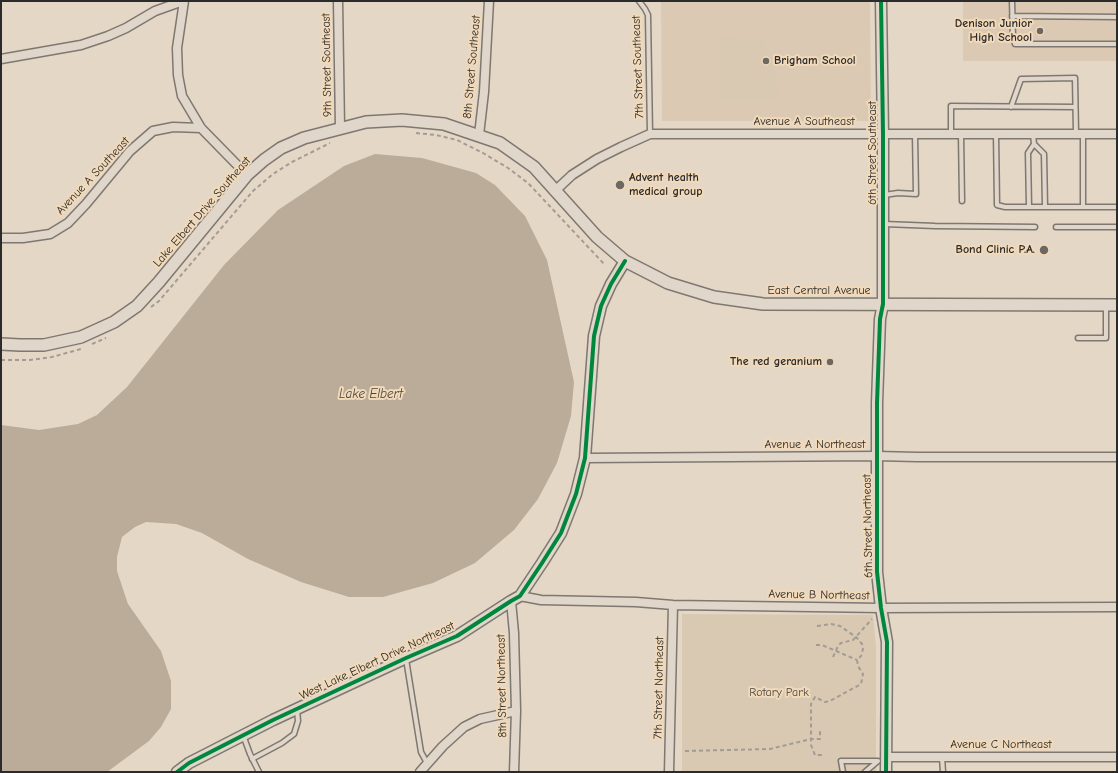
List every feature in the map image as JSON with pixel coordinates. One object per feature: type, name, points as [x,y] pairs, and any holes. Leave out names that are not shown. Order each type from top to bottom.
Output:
[{"type":"main road","name":"Lake Elbert Drive Southeast","points":[[1,344],[44,345],[81,337],[114,322],[137,306],[155,287],[247,175],[264,160],[281,148],[304,138],[366,122],[402,120],[444,124],[500,143],[534,167],[597,237],[625,261]]},
{"type":"main road","name":"East Central Avenue","points":[[625,261],[668,283],[714,297],[763,304],[1112,305]]},
{"type":"street","points":[[1,59],[81,44],[108,36],[126,28],[155,11],[183,1],[177,48],[178,76],[182,96],[201,128],[247,175]]},
{"type":"street","name":"9th Street Southeast","points":[[338,1],[340,128]]},
{"type":"street","name":"8th Street Southeast","points":[[478,135],[484,92],[489,1]]},
{"type":"street","name":"6th Street Southeast","points":[[881,1],[883,304]]},
{"type":"street","name":"Avenue A Southeast","points":[[1,238],[23,238],[50,234],[68,223],[86,204],[130,151],[153,131],[173,127],[201,128]]},
{"type":"street","name":"Avenue A Southeast","points":[[556,190],[572,175],[597,159],[620,146],[650,134],[1117,134]]},
{"type":"street","name":"West Lake Elbert Drive Northeast","points":[[177,772],[189,763],[296,709],[457,636],[520,596],[561,532],[576,494],[585,458],[594,336],[601,306],[611,284],[625,261]]},
{"type":"street","name":"6th Street Northeast","points":[[883,304],[880,319],[877,456],[877,572],[887,642],[882,759],[886,772]]},
{"type":"street","name":"Avenue A Northeast","points":[[585,458],[877,456],[916,458],[1117,457]]},
{"type":"street","name":"Avenue B Northeast","points":[[520,596],[541,600],[636,602],[673,605],[881,608],[1117,607]]},
{"type":"street","name":"8th Street Northeast","points":[[511,601],[514,633],[516,710],[514,772]]},
{"type":"street","name":"7th Street Northeast","points":[[669,772],[673,605]]},
{"type":"street","points":[[420,772],[427,768],[444,746],[464,727],[480,719],[516,710]]},
{"type":"street","name":"Avenue C Northeast","points":[[882,759],[942,757],[1117,757]]},
{"type":"lane","name":"7th Street Southeast","points":[[638,1],[645,8],[648,15],[650,134]]},
{"type":"lane","points":[[1012,1],[1013,37],[1015,44],[1117,44]]},
{"type":"lane","points":[[1012,16],[1117,17]]},
{"type":"lane","points":[[1011,106],[1021,79],[1075,78],[1075,107],[1079,133],[1083,207]]},
{"type":"lane","points":[[951,134],[951,106],[1075,107]]},
{"type":"lane","points":[[883,195],[916,194],[915,134]]},
{"type":"lane","points":[[961,134],[962,201]]},
{"type":"lane","points":[[996,134],[997,205],[1005,207],[1117,207]]},
{"type":"lane","points":[[1033,134],[1034,144],[1044,154],[1045,207]]},
{"type":"lane","points":[[1029,207],[1028,153],[1034,144]]},
{"type":"lane","points":[[883,224],[942,226],[1035,226]]},
{"type":"lane","points":[[1056,226],[1117,227]]},
{"type":"lane","points":[[1078,338],[1106,338],[1112,305]]},
{"type":"lane","points":[[406,658],[421,752],[427,768]]},
{"type":"lane","points":[[252,759],[282,743],[294,734],[298,721],[296,709]]},
{"type":"lane","points":[[243,735],[252,759],[259,772]]},
{"type":"lane","points":[[942,757],[943,772]]},
{"type":"lane","points":[[842,772],[841,761],[882,759]]},
{"type":"lane","points":[[865,772],[882,759]]},
{"type":"path","points":[[415,133],[436,135],[457,140],[508,168],[528,183],[605,265]]},
{"type":"path","points":[[147,311],[159,301],[253,191],[273,174],[292,162],[315,149],[332,142]]},
{"type":"path","points":[[88,346],[107,338]]},
{"type":"path","points":[[1,360],[30,360],[52,357],[82,348]]},
{"type":"path","points":[[834,657],[841,643],[853,640],[872,619]]},
{"type":"path","points":[[817,626],[831,624],[840,626],[856,637],[862,644],[861,656],[857,660]]},
{"type":"path","points":[[816,645],[822,645],[857,660]]},
{"type":"path","points":[[822,755],[815,755],[812,745],[812,704],[815,697],[825,702],[830,701],[861,684],[863,674],[858,666],[857,660]]},
{"type":"path","points":[[685,751],[770,749],[812,740],[820,740],[820,731]]},
{"type":"shaded area","name":"Brigham School","points":[[661,1],[870,1],[871,121],[662,121]]},
{"type":"shaded area","name":"Denison Junior High School","points":[[963,1],[1117,1],[1117,61],[963,61]]},
{"type":"green space","points":[[719,38],[764,40],[776,65],[778,100],[721,101]]},
{"type":"green space","name":"Rotary Park","points":[[682,614],[873,615],[876,647],[876,772],[682,772]]},
{"type":"water","name":"Lake Elbert","points":[[375,154],[422,158],[476,173],[495,185],[525,216],[547,260],[574,382],[571,416],[557,463],[538,499],[514,530],[475,563],[433,583],[383,597],[349,597],[301,582],[248,559],[202,533],[176,524],[146,522],[135,527],[122,537],[117,557],[117,571],[128,604],[161,651],[171,681],[171,709],[161,727],[149,741],[107,772],[1,772],[1,425],[39,430],[78,424],[97,415],[127,387],[224,265],[278,210],[344,166]]},
{"type":"cycle path","points":[[881,1],[883,304],[880,319],[877,403],[877,572],[887,642],[886,772]]},
{"type":"cycle path","points":[[177,772],[189,763],[273,720],[457,636],[520,596],[561,533],[576,494],[585,458],[594,336],[601,306],[611,284],[625,261]]},
{"type":"place","name":"Denison Junior High School","points":[[1040,31]]},
{"type":"place","name":"Brigham School","points":[[766,61]]},
{"type":"place","name":"Advent health medical group","points":[[620,185]]},
{"type":"place","name":"Bond Clinic P.A.","points":[[1044,250]]},
{"type":"place","name":"The red geranium","points":[[830,362]]}]
